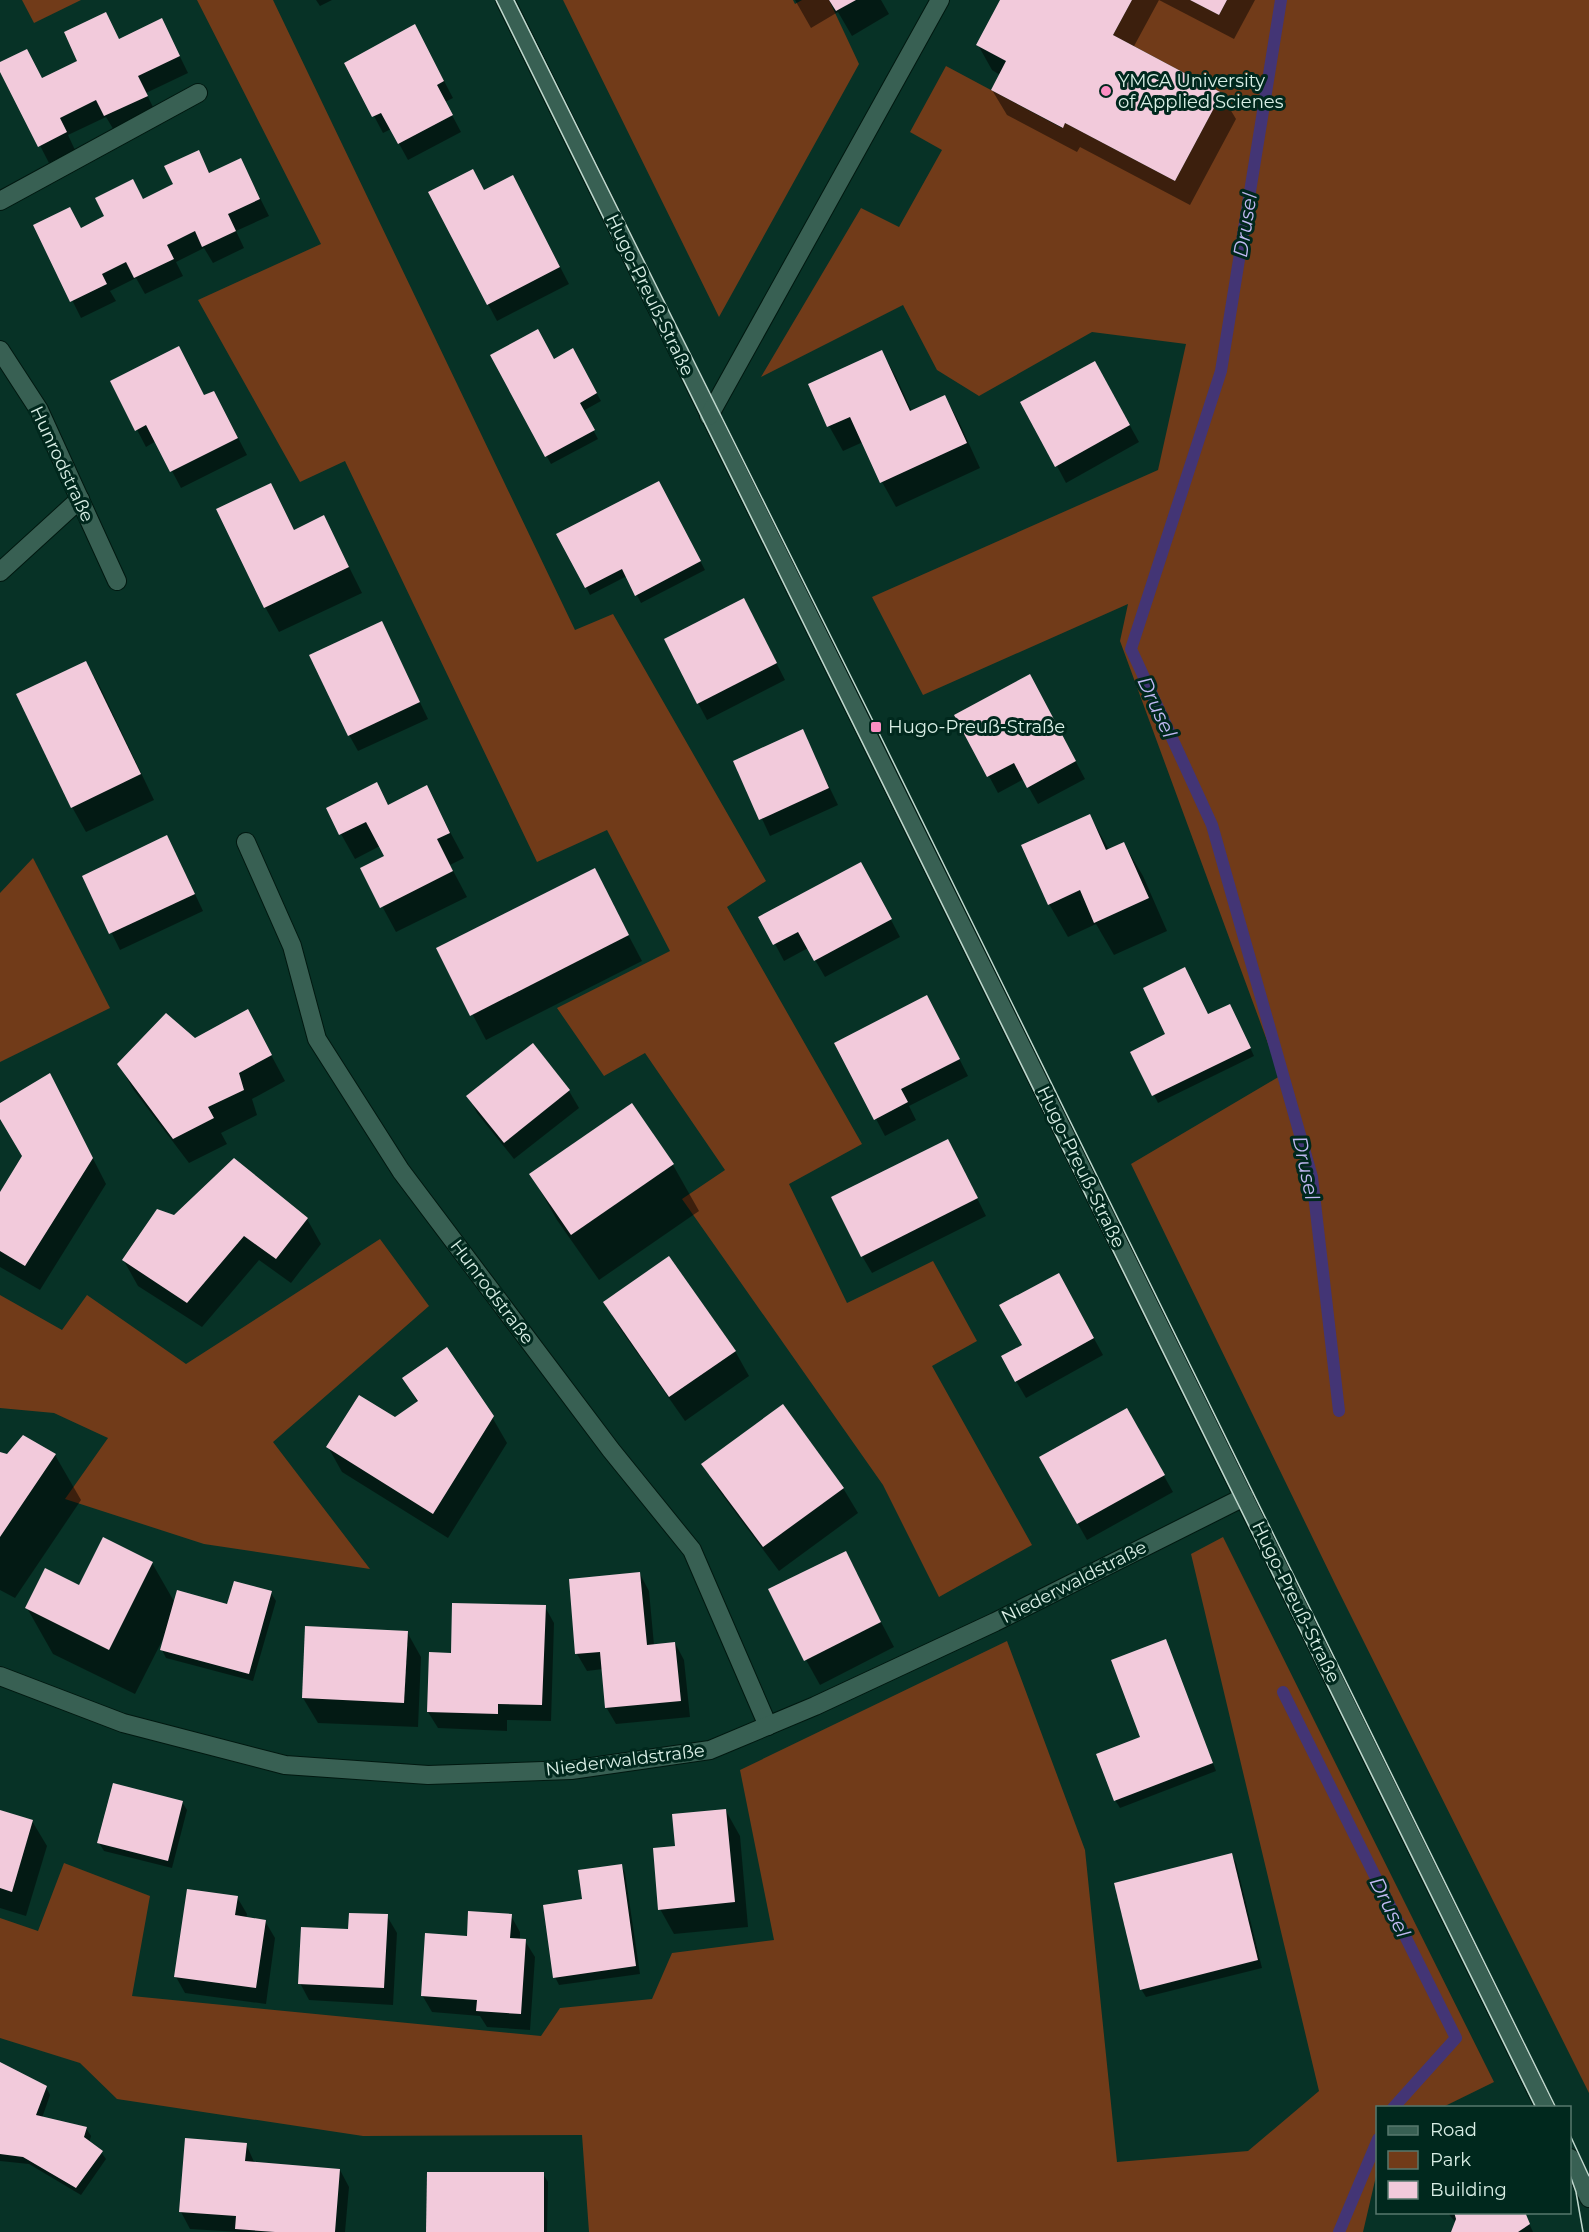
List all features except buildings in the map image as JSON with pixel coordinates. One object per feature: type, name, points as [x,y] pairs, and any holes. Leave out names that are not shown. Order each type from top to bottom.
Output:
[{"type":"street","name":"Hugo-Preuß-Straße","points":[[505,0],[1544,2106]]},
{"type":"street","points":[[709,416],[940,0]]},
{"type":"street","points":[[0,201],[198,93]]},
{"type":"street","name":"Hunrodstraße","points":[[0,350],[39,410],[117,581]]},
{"type":"street","points":[[0,572],[80,499]]},
{"type":"street","name":"Hunrodstraße","points":[[246,842],[292,946],[317,1039],[401,1171],[611,1450],[692,1550],[768,1726]]},
{"type":"street","name":"Niederwaldstraße","points":[[0,1676],[123,1723],[285,1765],[428,1775],[571,1770],[664,1757],[710,1750],[815,1706],[995,1622],[1244,1497]]},
{"type":"street","points":[[1571,2162],[1589,2198]]},
{"type":"green space","points":[[22,0],[81,0],[34,23]]},
{"type":"green space","points":[[197,0],[273,0],[575,630],[613,614],[766,881],[727,907],[862,1144],[789,1184],[847,1303],[933,1261],[977,1341],[932,1366],[1032,1545],[939,1597],[883,1485],[682,1199],[725,1170],[645,1053],[604,1076],[557,1008],[670,951],[607,830],[537,862],[345,461],[300,482],[198,300],[321,244]]},
{"type":"green space","points":[[563,0],[793,0],[795,4],[802,0],[829,0],[859,64],[719,317]]},
{"type":"green space","points":[[1132,0],[1190,0],[1219,15],[1227,0],[1589,0],[1589,2093],[1336,1586],[1131,1164],[1280,1076],[1120,641],[1128,604],[923,695],[872,597],[1158,470],[1186,344],[1092,332],[979,396],[937,370],[903,305],[761,377],[861,208],[899,227],[942,150],[910,132],[946,66],[1062,128],[1065,123],[1175,181],[1222,93],[1113,35]]},
{"type":"green space","points":[[33,858],[110,1008],[0,1062],[0,893]]},
{"type":"green space","points":[[380,1239],[429,1306],[273,1442],[370,1569],[204,1544],[65,1499],[108,1438],[54,1413],[0,1408],[0,1295],[62,1330],[87,1295],[186,1364]]},
{"type":"green space","points":[[1223,1537],[1494,2082],[1445,2106],[1376,2106],[1376,2176],[1363,2232],[589,2232],[582,2135],[363,2136],[117,2099],[80,2063],[0,2038],[0,1918],[38,1931],[64,1863],[150,1896],[132,1996],[541,2036],[560,2008],[652,1999],[672,1953],[774,1940],[740,1770],[1007,1641],[1085,1850],[1117,2162],[1248,2151],[1319,2091],[1191,1554]]},
{"type":"waterway","name":"Drusel","points":[[1281,0],[1221,371],[1131,649],[1212,825],[1312,1177],[1339,1411]]},
{"type":"waterway","name":"Drusel","points":[[1283,1692],[1456,2038],[1395,2106]]},
{"type":"waterway","name":"Drusel","points":[[1339,2232],[1376,2144]]},
{"type":"tram line","points":[[496,0],[1535,2106]]},
{"type":"tram line","points":[[514,0],[876,727],[1555,2106]]},
{"type":"tram line","points":[[1571,2137],[1589,2176]]},
{"type":"tram line","points":[[1571,2178],[1576,2192],[1583,2232]]},
{"type":"place","name":"YMCA University of Applied Scienes","points":[[1106,91]]},
{"type":"place","name":"Hugo-Preuß-Straße","points":[[876,727]]}]
